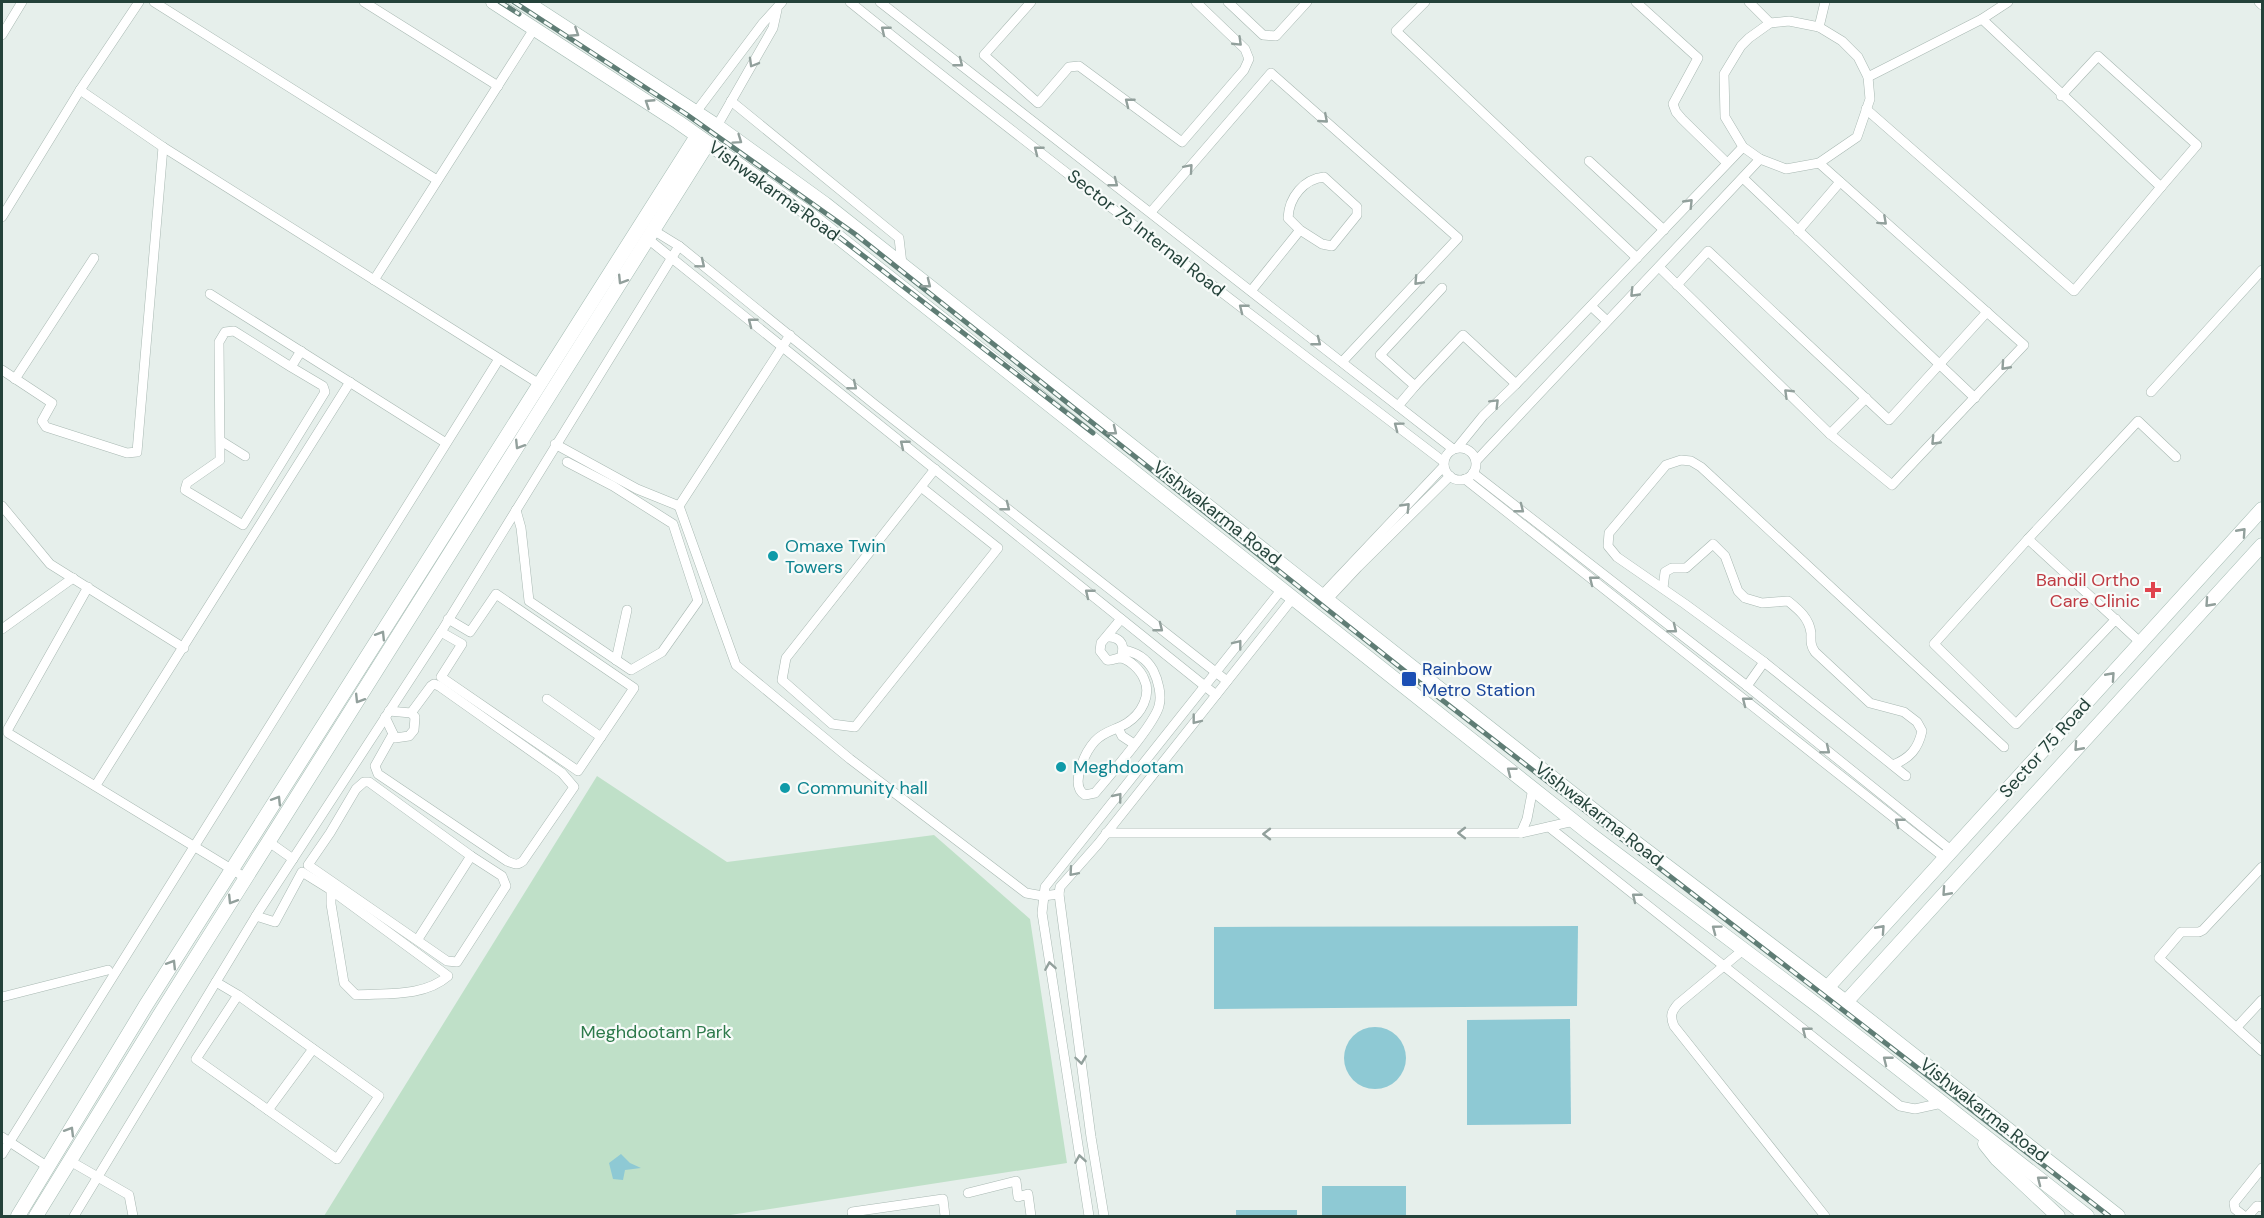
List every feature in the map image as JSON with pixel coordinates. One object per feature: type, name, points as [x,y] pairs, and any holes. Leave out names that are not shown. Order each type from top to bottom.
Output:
[{"type":"main road","name":"Vishwakarma Road","points":[[493,2],[703,139],[813,217],[1574,821],[1821,1008],[2087,1216]]},
{"type":"main road","name":"Vishwakarma Road","points":[[526,2],[717,126],[825,204],[1606,820],[1846,1002],[2118,1216]]},
{"type":"main road","points":[[36,1216],[651,235],[703,139]]},
{"type":"main road","points":[[18,1216],[146,1005],[541,385],[703,139]]},
{"type":"main road","points":[[1043,399],[1051,392],[1051,382]]},
{"type":"main road","points":[[1072,422],[1075,410],[1082,407]]},
{"type":"main road","name":"Sector 75 Road","points":[[1827,988],[2262,509]]},
{"type":"main road","name":"Sector 75 Road","points":[[1846,1002],[2262,545]]},
{"type":"main road","points":[[1856,957],[1873,972]]},
{"type":"main road","points":[[1968,1123],[1997,1159],[2058,1216]]},
{"type":"street","points":[[2,35],[22,2]]},
{"type":"street","points":[[2,217],[80,90],[139,2]]},
{"type":"street","points":[[154,2],[437,180]]},
{"type":"street","points":[[364,2],[498,86]]},
{"type":"street","name":"Sector 75 Internal Road","points":[[850,2],[966,95],[1444,464]]},
{"type":"street","name":"Sector 75 Internal Road","points":[[880,2],[1455,449]]},
{"type":"street","points":[[1031,2],[984,55],[1038,103]]},
{"type":"street","points":[[1028,117],[1069,67],[1079,66],[1088,70],[1177,141],[1184,141],[1244,70],[1249,59],[1245,49],[1196,2]]},
{"type":"street","points":[[1228,2],[1263,35],[1270,37],[1276,36],[1306,2]]},
{"type":"street","points":[[1425,2],[1396,31],[1636,258]]},
{"type":"street","points":[[1636,2],[1698,58],[1673,104],[1682,119],[1727,163]]},
{"type":"street","points":[[1749,2],[1770,22]]},
{"type":"street","points":[[1820,27],[1825,2]]},
{"type":"street","points":[[1868,77],[1982,19],[2008,2]]},
{"type":"street","points":[[2259,2],[2262,5]]},
{"type":"street","points":[[696,112],[763,23],[779,6]]},
{"type":"street","points":[[717,126],[773,28],[779,6]]},
{"type":"street","points":[[1982,19],[2061,96],[2161,187]]},
{"type":"street","points":[[1789,21],[1820,27],[1842,41],[1858,57],[1868,77],[1870,99],[1857,137],[1819,164],[1786,169],[1760,159],[1743,147],[1725,117],[1725,74],[1741,46],[1770,22],[1789,21]]},
{"type":"street","points":[[374,280],[534,29]]},
{"type":"street","points":[[1866,109],[2074,291],[2197,145],[2098,56],[2061,96]]},
{"type":"street","points":[[1151,212],[1271,73],[1458,238],[1342,362]]},
{"type":"street","points":[[80,90],[164,147],[541,385]]},
{"type":"street","points":[[731,101],[899,238],[902,264]]},
{"type":"street","points":[[2,370],[52,403],[42,422],[46,427],[127,453],[137,452],[164,147]]},
{"type":"street","points":[[1325,597],[1444,464],[1448,452],[1455,449],[1483,416],[1743,147]]},
{"type":"street","points":[[1444,464],[1450,476],[1458,480],[1469,476],[1476,461],[1760,159]]},
{"type":"street","points":[[1589,161],[1664,230]]},
{"type":"street","points":[[1659,267],[1830,434],[1892,485],[2024,345],[1819,164]]},
{"type":"street","points":[[1324,177],[1357,207],[1357,215],[1332,246],[1322,244],[1300,230],[1288,218],[1288,209],[1293,196],[1311,178],[1324,177]]},
{"type":"street","points":[[1743,178],[1975,398]]},
{"type":"street","points":[[1798,231],[1840,182]]},
{"type":"street","points":[[1251,291],[1300,230]]},
{"type":"street","points":[[651,235],[679,246],[1227,681]]},
{"type":"street","points":[[651,235],[671,259],[1216,695]]},
{"type":"street","points":[[74,1216],[256,916],[441,632],[679,246]]},
{"type":"street","points":[[1677,285],[1708,251],[1889,420],[1987,312]]},
{"type":"street","points":[[15,379],[94,258]]},
{"type":"street","points":[[2151,392],[2259,281],[2262,270]]},
{"type":"street","points":[[1415,386],[1380,355],[1442,288]]},
{"type":"street","points":[[210,294],[446,443]]},
{"type":"street","points":[[1591,306],[1607,321]]},
{"type":"street","points":[[243,525],[325,392],[323,386],[234,331],[225,332],[219,342],[220,460],[187,483],[185,490],[243,525],[256,532]]},
{"type":"street","points":[[679,506],[790,335]]},
{"type":"street","points":[[1398,406],[1463,335],[1516,384]]},
{"type":"street","points":[[278,358],[287,343]]},
{"type":"street","points":[[291,367],[301,351]]},
{"type":"street","points":[[2,1154],[5,1140],[194,846],[499,359]]},
{"type":"street","points":[[96,785],[350,382]]},
{"type":"street","points":[[1830,434],[1866,398]]},
{"type":"street","points":[[2116,619],[2016,724],[1934,644],[2138,421],[2176,457]]},
{"type":"street","points":[[221,441],[245,456]]},
{"type":"street","points":[[555,444],[637,489],[679,506],[736,665],[850,759],[1026,893],[1043,896],[1059,894]]},
{"type":"street","points":[[1455,449],[1472,452],[1476,461]]},
{"type":"street","points":[[1906,776],[1764,662],[1617,557],[1608,546],[1609,533],[1666,465],[1682,460],[1691,461],[1701,467],[1761,524],[1833,586],[2004,747]]},
{"type":"street","points":[[516,510],[521,528],[529,601],[631,670],[662,652],[698,601],[673,524],[613,486],[567,462]]},
{"type":"street","points":[[921,487],[998,548],[855,727],[832,724],[782,680],[786,658],[935,469]]},
{"type":"street","points":[[1325,597],[1450,476]]},
{"type":"street","points":[[1469,476],[1746,686],[1948,855]]},
{"type":"street","points":[[1469,476],[1948,855]]},
{"type":"street","points":[[2,506],[50,564],[184,648]]},
{"type":"street","points":[[1026,542],[1035,530]]},
{"type":"street","points":[[2028,539],[2141,643]]},
{"type":"street","points":[[1663,588],[1665,572],[1672,568],[1686,568],[1713,544],[1725,556],[1738,591],[1745,598],[1762,603],[1788,601],[1800,610],[1807,621],[1811,647],[1815,652],[1870,703],[1904,712],[1917,722],[1922,731],[1920,743],[1910,757],[1893,765]]},
{"type":"street","points":[[2,629],[73,578]]},
{"type":"street","points":[[88,587],[8,731],[246,878]]},
{"type":"street","points":[[1089,1216],[1042,913],[1045,887],[1282,589]]},
{"type":"street","points":[[496,594],[634,688],[578,771],[441,677],[470,632],[496,594]]},
{"type":"street","points":[[1104,1216],[1091,1137],[1059,894],[1060,887],[1106,833],[1293,598]]},
{"type":"street","points":[[616,660],[627,610]]},
{"type":"street","points":[[1121,619],[1100,647],[1101,655],[1107,660],[1121,652],[1135,630]]},
{"type":"street","points":[[448,620],[470,632]]},
{"type":"street","points":[[441,632],[462,644]]},
{"type":"street","points":[[1107,638],[1116,638],[1121,652],[1125,660],[1139,670],[1145,679],[1146,699],[1129,722],[1105,732],[1095,740],[1088,751],[1078,783],[1080,792],[1085,795],[1095,793],[1134,744],[1160,705],[1156,676],[1146,661],[1135,653],[1121,652]]},
{"type":"street","points":[[1746,686],[1764,662]]},
{"type":"street","points":[[393,734],[375,765],[378,774],[507,861],[514,865],[523,861],[567,799],[574,787],[573,783],[439,686],[434,684],[430,686],[411,713]]},
{"type":"street","points":[[547,699],[601,737]]},
{"type":"street","points":[[411,713],[415,717],[414,730],[401,739],[395,738],[387,714],[411,713]]},
{"type":"street","points":[[1118,728],[1122,736],[1134,744]]},
{"type":"street","points":[[364,782],[369,782],[502,876],[506,886],[458,962],[447,961],[308,865],[342,812],[356,789],[364,782]]},
{"type":"street","points":[[1521,833],[1527,819],[1533,788]]},
{"type":"street","points":[[329,804],[342,812]]},
{"type":"street","points":[[1106,833],[1521,833],[1574,821]]},
{"type":"street","points":[[315,825],[330,833]]},
{"type":"street","points":[[1549,827],[1900,1106],[1915,1109],[1942,1103]]},
{"type":"street","points":[[269,842],[293,860]]},
{"type":"street","points":[[1604,872],[1618,855]]},
{"type":"street","points":[[418,939],[471,856]]},
{"type":"street","points":[[2262,867],[2203,930],[2181,932],[2158,958],[2262,1051]]},
{"type":"street","points":[[256,916],[275,922],[302,872],[331,890],[448,976],[439,984],[423,990],[356,995],[344,983],[331,904],[331,890]]},
{"type":"street","points":[[1743,950],[1678,1004],[1671,1017],[1674,1026],[1825,1216]]},
{"type":"street","points":[[2,997],[108,970]]},
{"type":"street","points":[[216,982],[238,995],[379,1096],[337,1159],[196,1059],[238,995]]},
{"type":"street","points":[[2236,1028],[2262,1000]]},
{"type":"street","points":[[268,1110],[313,1049]]},
{"type":"street","points":[[5,1140],[48,1167]]},
{"type":"street","points":[[70,1161],[129,1195],[133,1216]]},
{"type":"street","points":[[2262,1168],[2234,1203],[2235,1209],[2246,1216],[2257,1206],[2262,1207]]},
{"type":"street","points":[[968,1193],[1016,1180],[1018,1197],[1028,1194],[1031,1216]]},
{"type":"street","points":[[853,1216],[852,1212],[943,1199],[945,1216]]},
{"type":"green space","name":"Meghdootam Park","points":[[597,776],[727,862],[934,835],[1030,919],[1067,1163],[724,1216],[324,1216]]},
{"type":"water","points":[[1578,926],[1577,1006],[1214,1009],[1214,927]]},
{"type":"water","points":[[1570,1019],[1571,1124],[1467,1125],[1467,1020]]},
{"type":"water","points":[[1375,1027],[1392,1032],[1397,1036],[1401,1041],[1406,1058],[1401,1075],[1397,1080],[1392,1084],[1375,1089],[1358,1084],[1353,1080],[1349,1075],[1344,1058],[1349,1041],[1353,1036],[1358,1032]]},
{"type":"water","points":[[621,1154],[630,1163],[641,1168],[625,1170],[623,1180],[613,1179],[609,1163]]},
{"type":"water","points":[[1322,1186],[1406,1186],[1406,1216],[1322,1216]]},
{"type":"water","points":[[1236,1210],[1297,1210],[1297,1216],[1236,1216]]},
{"type":"railway","points":[[500,2],[519,14]]},
{"type":"railway","points":[[514,2],[686,114],[855,234],[1411,676],[2109,1216]]},
{"type":"railway","points":[[782,193],[1093,433]]},
{"type":"place","name":"Omaxe Twin Towers","points":[[773,556]]},
{"type":"place","name":"Bandil Ortho Care Clinic","points":[[2153,590]]},
{"type":"place","name":"Rainbow Metro Station","points":[[1409,679]]},
{"type":"place","name":"Meghdootam","points":[[1061,767]]},
{"type":"place","name":"Community hall","points":[[785,788]]}]
